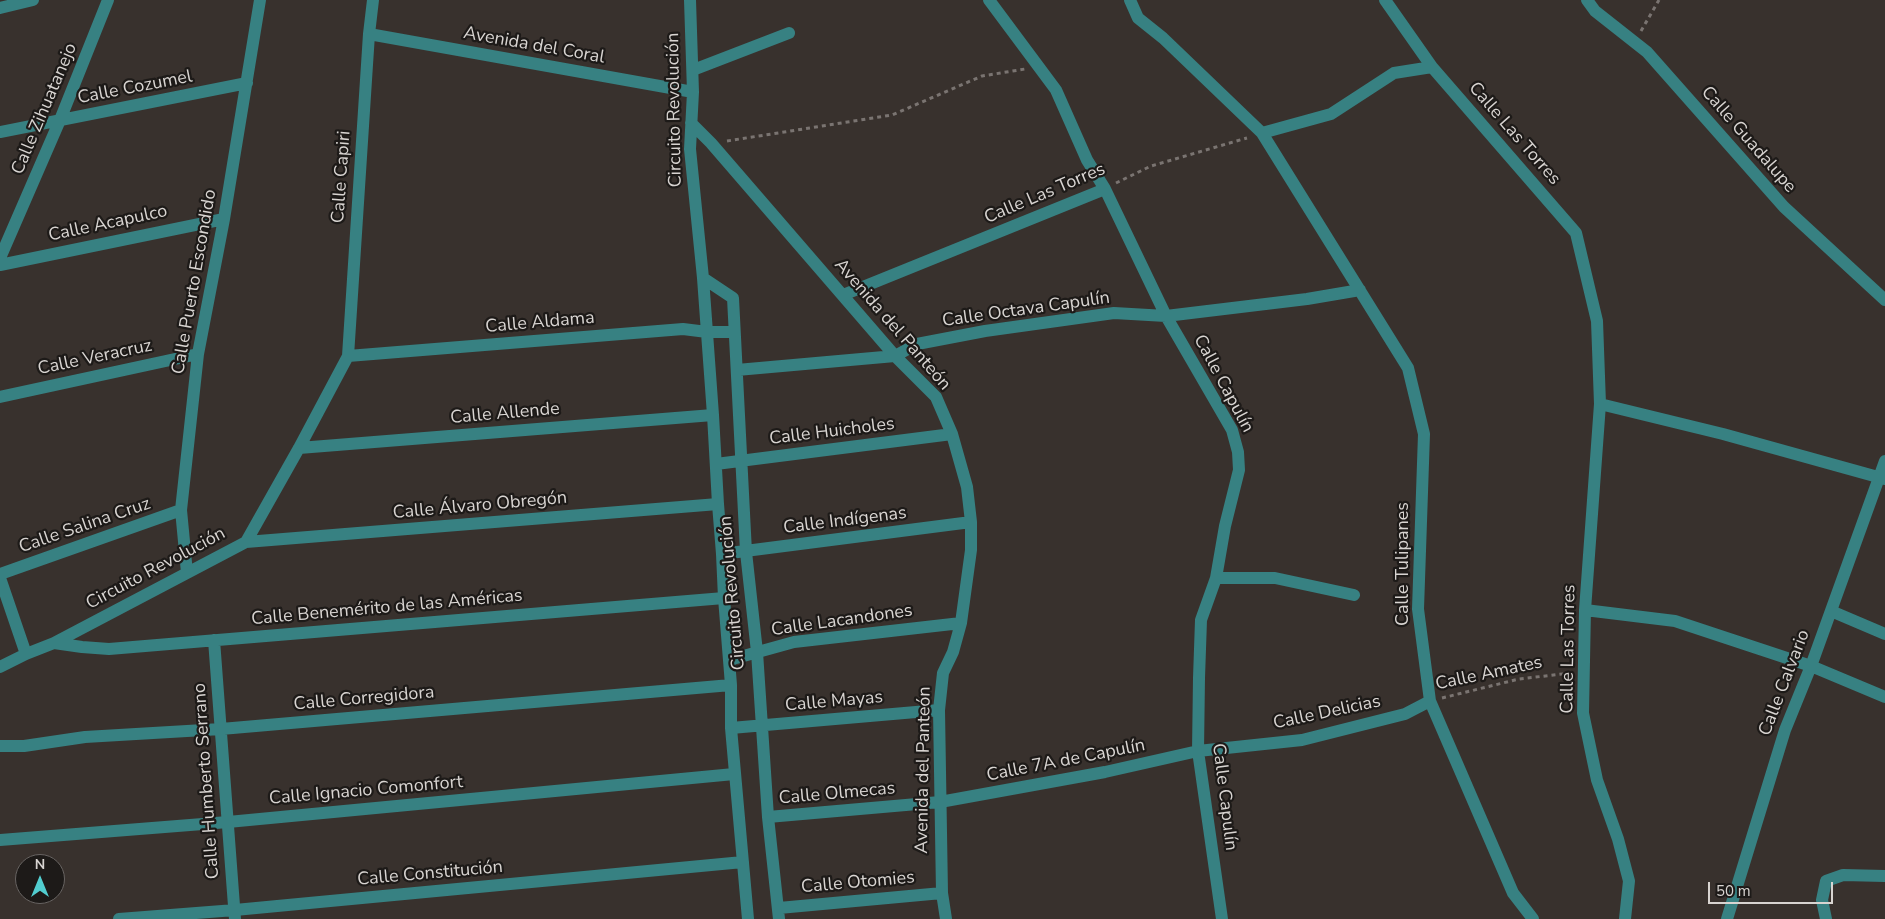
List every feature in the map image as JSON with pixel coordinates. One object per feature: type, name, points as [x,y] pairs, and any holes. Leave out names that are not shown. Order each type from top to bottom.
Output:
[{"type":"street","points":[[0,8],[33,0]]},
{"type":"street","name":"Calle Zihuatanejo","points":[[0,258],[60,120],[108,0]]},
{"type":"street","name":"Calle Puerto Escondido","points":[[187,572],[182,510],[198,354],[224,219],[260,0]]},
{"type":"street","name":"Calle Capiri","points":[[348,356],[369,34],[373,0]]},
{"type":"street","name":"Circuito Revolución","points":[[690,0],[693,70],[690,149],[703,278],[731,685],[734,774],[748,919]]},
{"type":"street","name":"Calle Capulín","points":[[989,0],[1056,90],[1087,160],[1105,189],[1166,316],[1232,430],[1238,452],[1239,470],[1225,526],[1216,578],[1201,620],[1198,751],[1222,919]]},
{"type":"street","points":[[1130,0],[1138,18],[1164,38],[1262,133],[1360,290]]},
{"type":"street","name":"Calle Las Torres","points":[[1385,0],[1432,67],[1576,233],[1597,321],[1600,404],[1585,610],[1583,713],[1597,780],[1618,839],[1629,881],[1625,919]]},
{"type":"street","name":"Calle Guadalupe","points":[[1587,0],[1595,11],[1647,52],[1784,208],[1885,300]]},
{"type":"street","points":[[693,70],[789,33]]},
{"type":"street","name":"Avenida del Coral","points":[[369,34],[693,92]]},
{"type":"street","points":[[1262,133],[1331,114],[1394,73],[1432,67]]},
{"type":"street","name":"Calle Cozumel","points":[[0,132],[247,83]]},
{"type":"street","name":"Avenida del Panteón","points":[[691,123],[711,143],[895,356],[936,397],[952,434],[967,487],[971,522],[969,565],[962,623],[953,652],[943,673],[939,710],[942,893],[946,919]]},
{"type":"street","name":"Calle Las Torres","points":[[843,295],[1105,189]]},
{"type":"street","name":"Calle Acapulco","points":[[0,265],[224,219]]},
{"type":"street","name":"Circuito Revolución","points":[[703,278],[732,298],[746,552],[757,652],[768,817],[779,914]]},
{"type":"street","name":"Calle Octava Capulín","points":[[895,356],[917,344],[994,330],[1114,313],[1166,316],[1307,299],[1360,290]]},
{"type":"street","name":"Calle Tulipanes","points":[[1360,290],[1408,368],[1424,434],[1418,609],[1430,701],[1513,893],[1533,919]]},
{"type":"street","name":"Calle Aldama","points":[[348,356],[683,329],[707,332],[734,332]]},
{"type":"street","name":"Calle Veracruz","points":[[0,397],[198,354]]},
{"type":"street","name":"Circuito Revolución","points":[[0,667],[54,643],[246,542],[348,356]]},
{"type":"street","points":[[736,370],[895,356]]},
{"type":"street","points":[[1600,404],[1723,434],[1882,478]]},
{"type":"street","name":"Calle Allende","points":[[299,448],[713,415]]},
{"type":"street","name":"Calle Huicholes","points":[[716,464],[952,434]]},
{"type":"street","name":"Calle Calvario","points":[[1727,919],[1785,730],[1882,478],[1885,461]]},
{"type":"street","name":"Calle Álvaro Obregón","points":[[246,542],[718,504]]},
{"type":"street","name":"Calle Salina Cruz","points":[[0,574],[182,510]]},
{"type":"street","name":"Calle Indígenas","points":[[722,554],[971,522]]},
{"type":"street","points":[[0,578],[26,654]]},
{"type":"street","points":[[1216,578],[1275,578],[1354,595]]},
{"type":"street","name":"Calle Benemérito de las Américas","points":[[54,643],[109,649],[724,598]]},
{"type":"street","points":[[1585,610],[1675,621],[1811,666],[1885,697]]},
{"type":"street","points":[[1831,611],[1885,634]]},
{"type":"street","name":"Calle Lacandones","points":[[729,660],[794,642],[962,623]]},
{"type":"street","name":"Calle Humberto Serrano","points":[[214,640],[235,914]]},
{"type":"street","name":"Calle Corregidora","points":[[0,746],[24,746],[85,737],[221,729],[731,685]]},
{"type":"street","name":"Calle Delicias","points":[[1198,751],[1302,740],[1405,714],[1430,701]]},
{"type":"street","name":"Calle Mayas","points":[[731,728],[939,710]]},
{"type":"street","name":"Calle 7A de Capulín","points":[[940,802],[1105,772],[1198,751]]},
{"type":"street","name":"Calle Ignacio Comonfort","points":[[0,840],[228,822],[734,774]]},
{"type":"street","name":"Calle Olmecas","points":[[768,817],[940,802]]},
{"type":"street","name":"Calle Constitución","points":[[119,919],[235,914],[743,862]]},
{"type":"street","points":[[1826,919],[1822,900],[1826,881],[1843,875],[1884,873]]},
{"type":"street","name":"Calle Otomies","points":[[779,914],[942,893]]},
{"type":"path","points":[[1635,43],[1659,0]]},
{"type":"path","points":[[711,143],[892,115],[982,76],[1039,67]]},
{"type":"path","name":"Calle Las Torres","points":[[1105,189],[1151,166],[1262,133]]},
{"type":"path","name":"Calle Amates","points":[[1430,701],[1519,679],[1584,672]]}]
